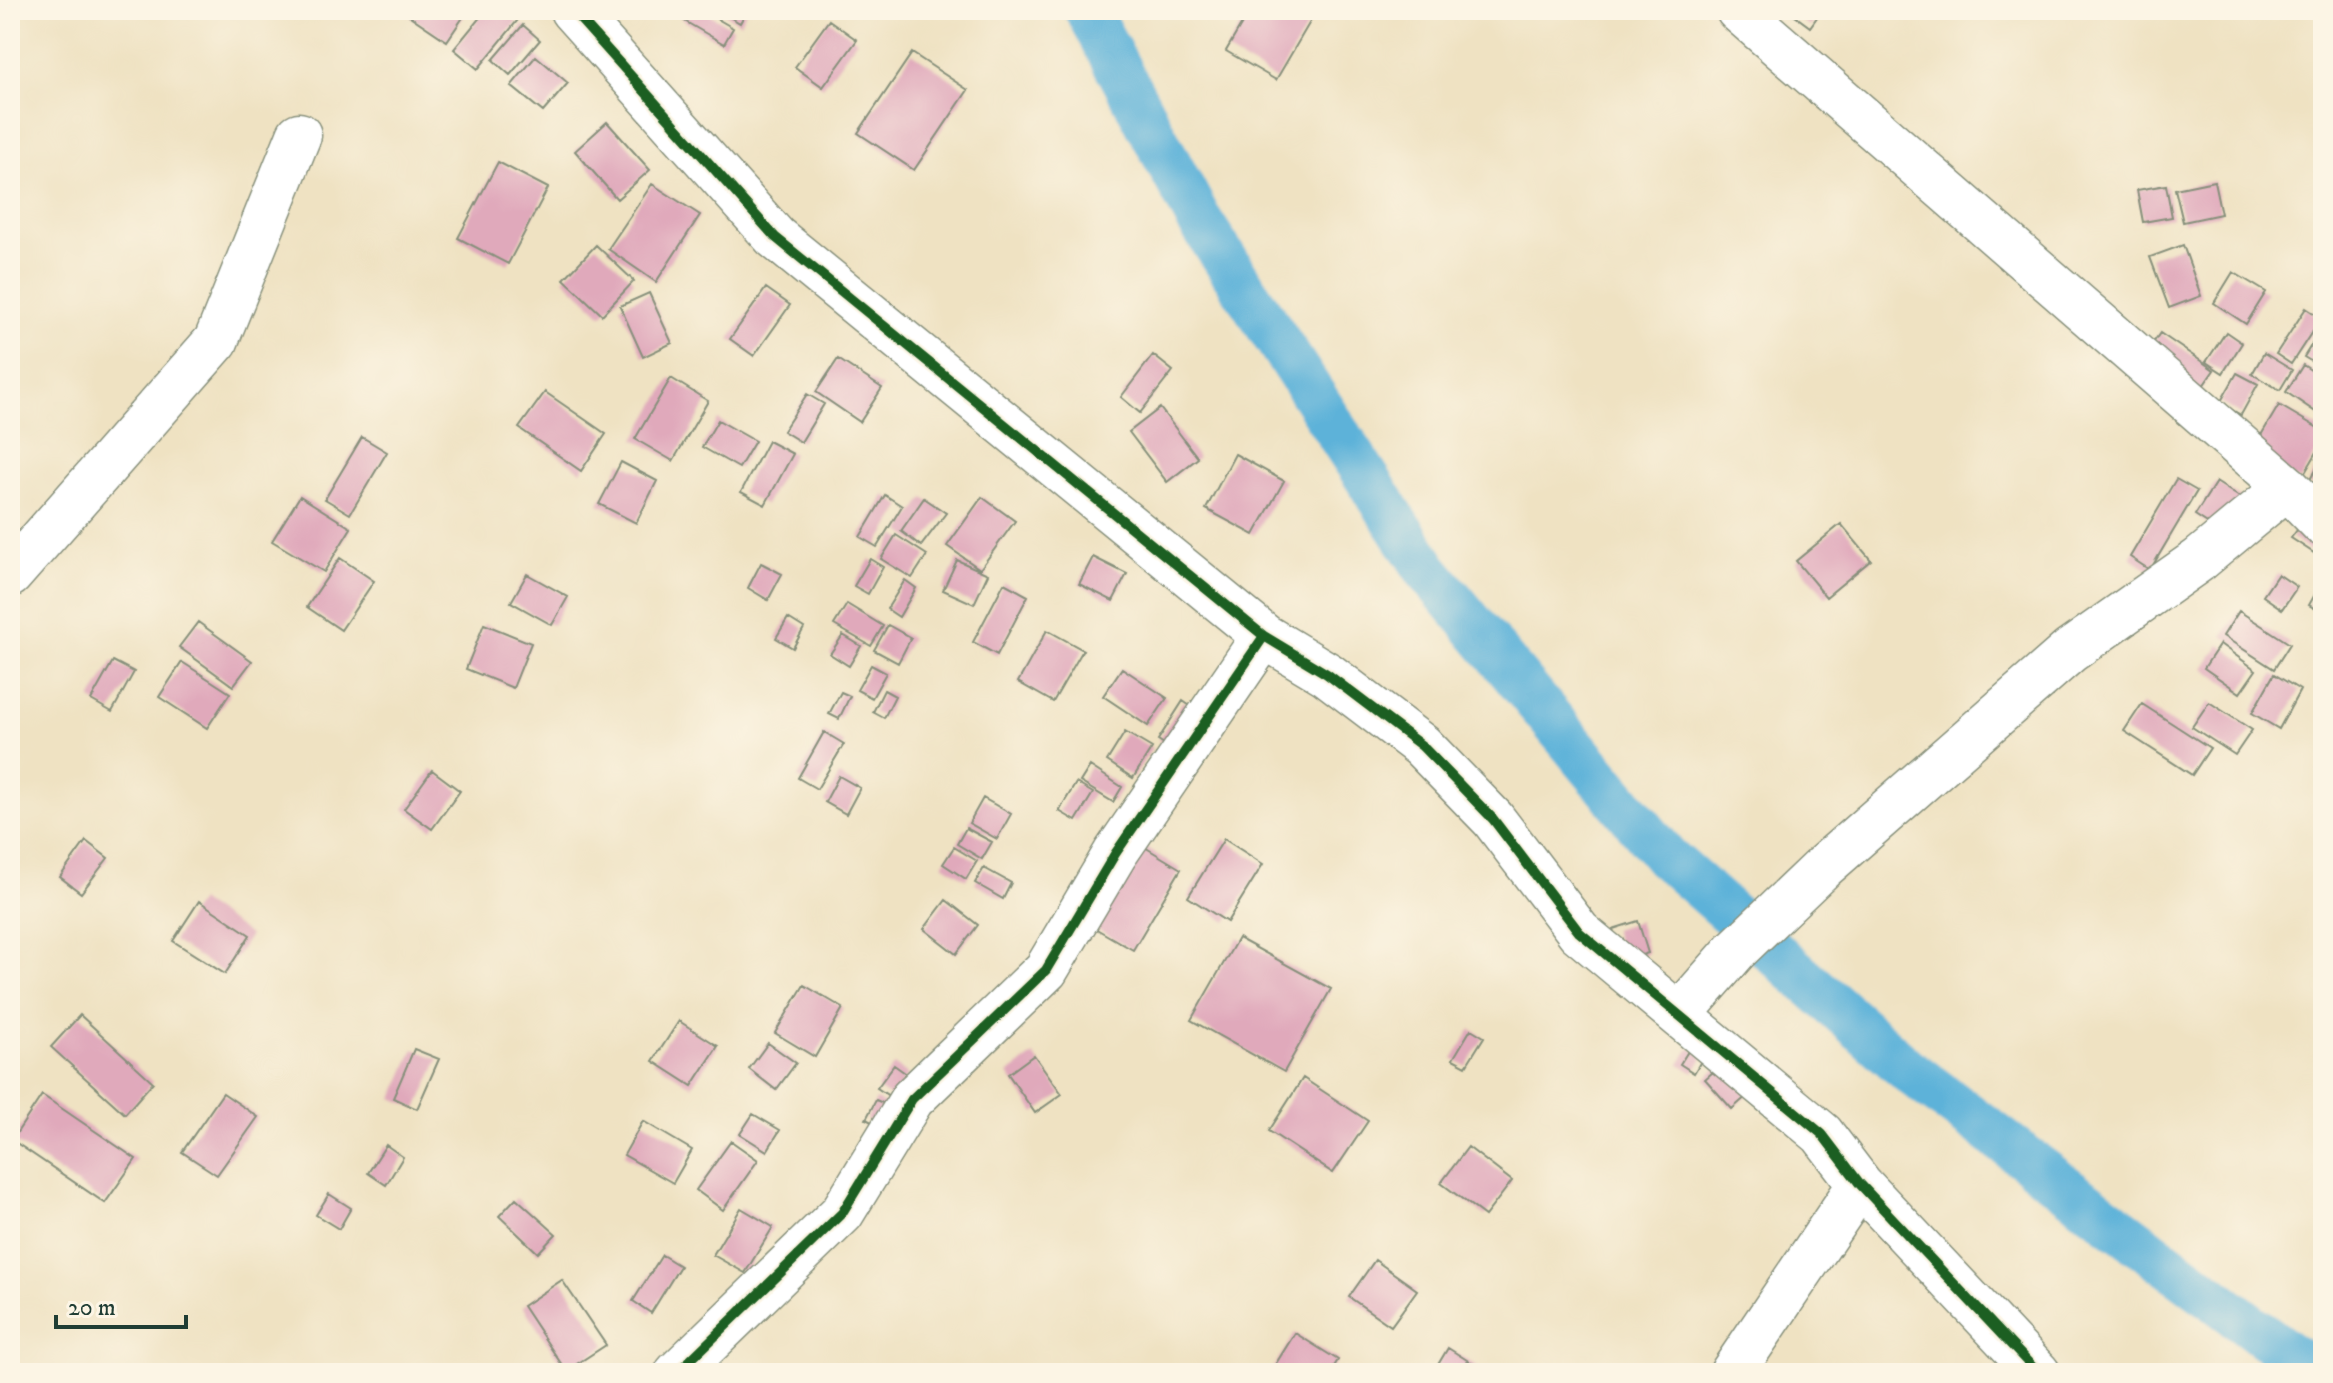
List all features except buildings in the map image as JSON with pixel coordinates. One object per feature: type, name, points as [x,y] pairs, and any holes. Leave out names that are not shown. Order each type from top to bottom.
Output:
[{"type":"street","points":[[572,10],[775,237],[1264,636],[1327,674],[1422,746],[1493,819],[1579,932],[1822,1134],[1860,1184],[2038,1373]]},
{"type":"street","points":[[1738,10],[2287,487],[2323,524]]},
{"type":"street","points":[[10,575],[216,341],[299,135]]},
{"type":"street","points":[[1680,1014],[1736,950],[1822,868],[2070,651],[2199,560],[2287,487]]},
{"type":"street","points":[[677,1373],[842,1213],[912,1099],[1046,970],[1115,854],[1264,636]]},
{"type":"street","points":[[1732,1373],[1860,1184]]},
{"type":"waterway","points":[[1087,10],[1198,218],[1427,570],[1665,856],[1909,1071],[2314,1373]]},
{"type":"cycle path","points":[[572,10],[775,237],[1264,636]]},
{"type":"cycle path","points":[[677,1373],[842,1213],[912,1099],[1046,970],[1115,854],[1264,636],[1327,674],[1422,746],[1493,819],[1579,932],[1822,1134],[1860,1184],[2038,1373]]}]
